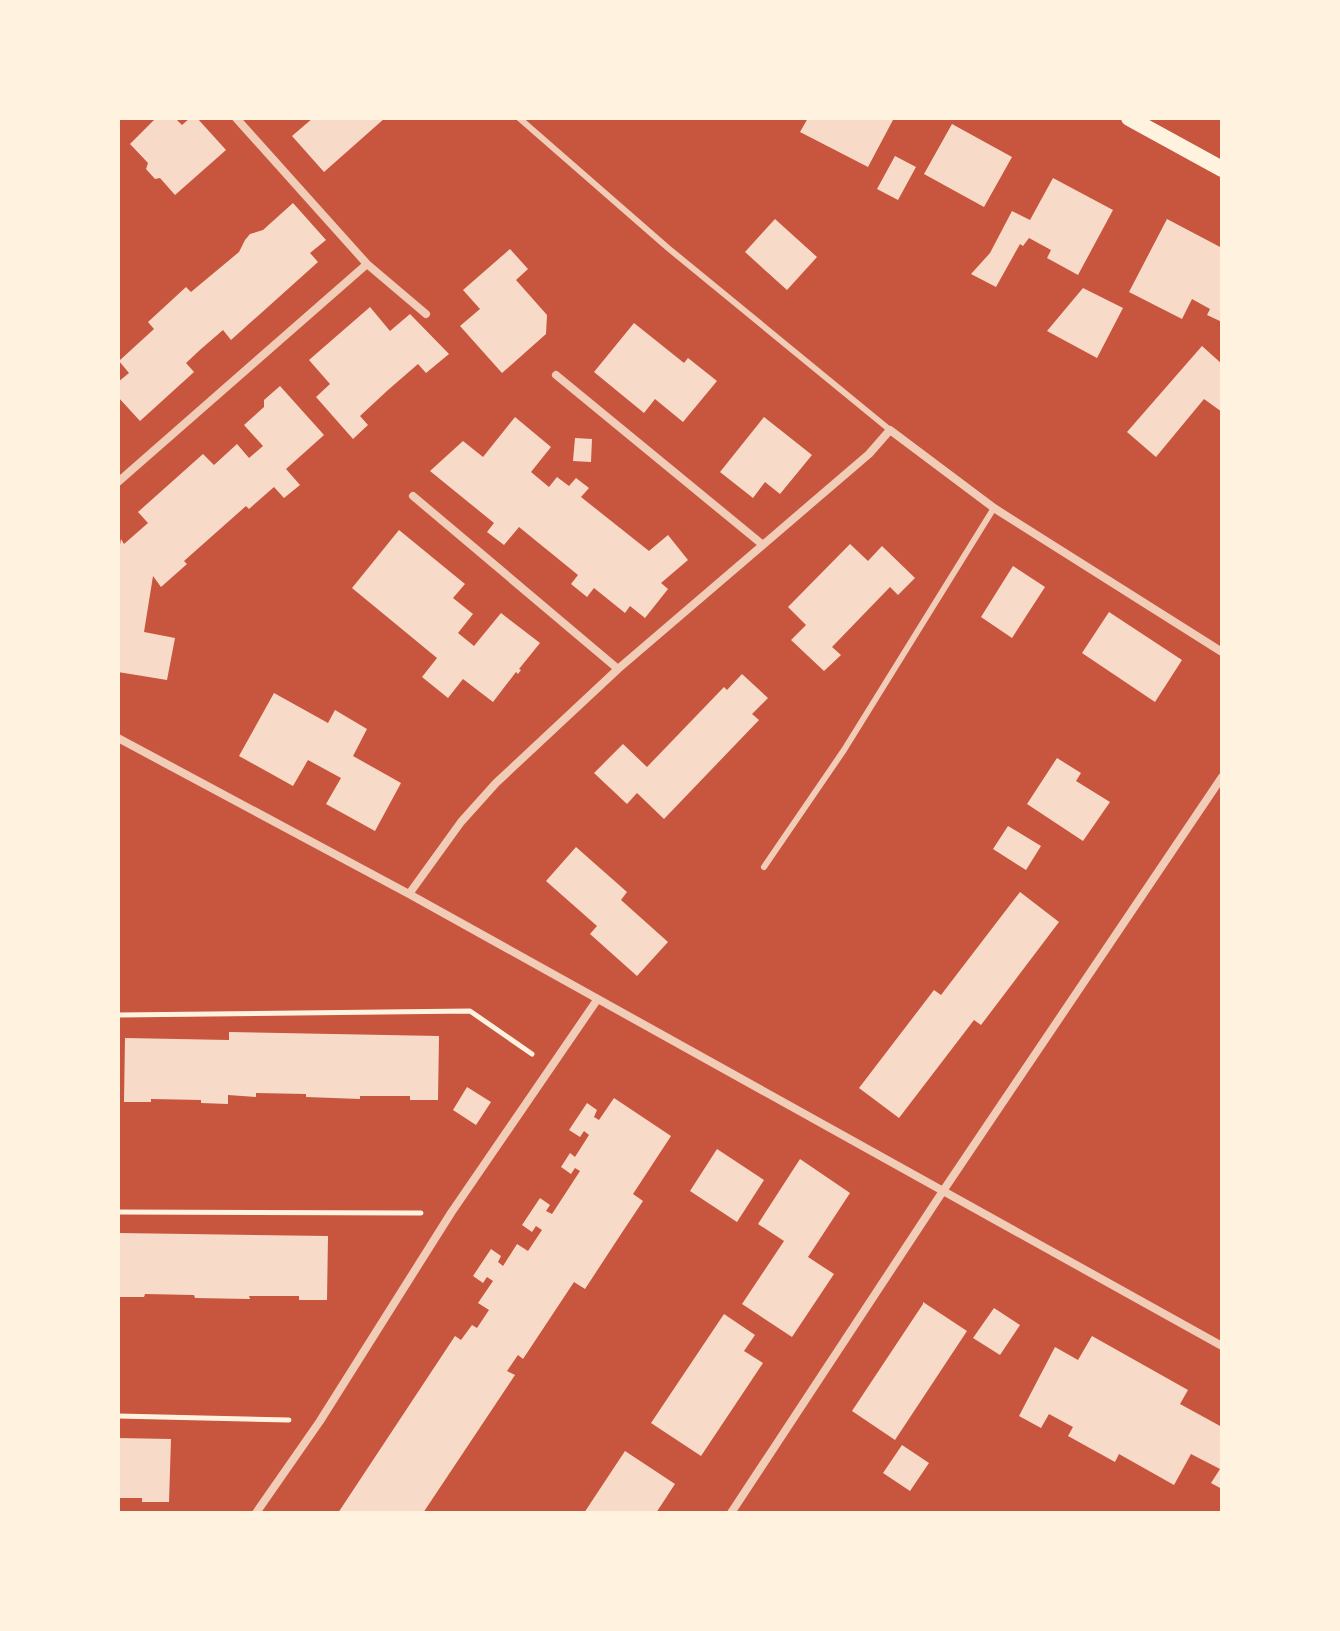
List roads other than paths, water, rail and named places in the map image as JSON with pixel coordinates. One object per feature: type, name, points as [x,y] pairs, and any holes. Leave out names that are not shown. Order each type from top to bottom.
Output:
[{"type":"main road","points":[[1129,118],[1222,169]]},
{"type":"street","points":[[236,118],[367,264],[426,314]]},
{"type":"street","points":[[118,482],[367,264]]},
{"type":"street","points":[[556,375],[763,545]]},
{"type":"street","points":[[409,894],[461,822],[496,783],[618,669],[869,454],[890,430],[994,508],[1222,652]]},
{"type":"street","points":[[413,496],[618,669]]},
{"type":"street","points":[[118,738],[409,894],[1222,1346]]},
{"type":"street","points":[[731,1513],[1222,777]]},
{"type":"street","points":[[256,1513],[320,1421],[451,1213],[597,1000]]},
{"type":"lane","points":[[519,118],[668,248],[890,430]]},
{"type":"lane","points":[[764,867],[844,750],[994,508]]}]
